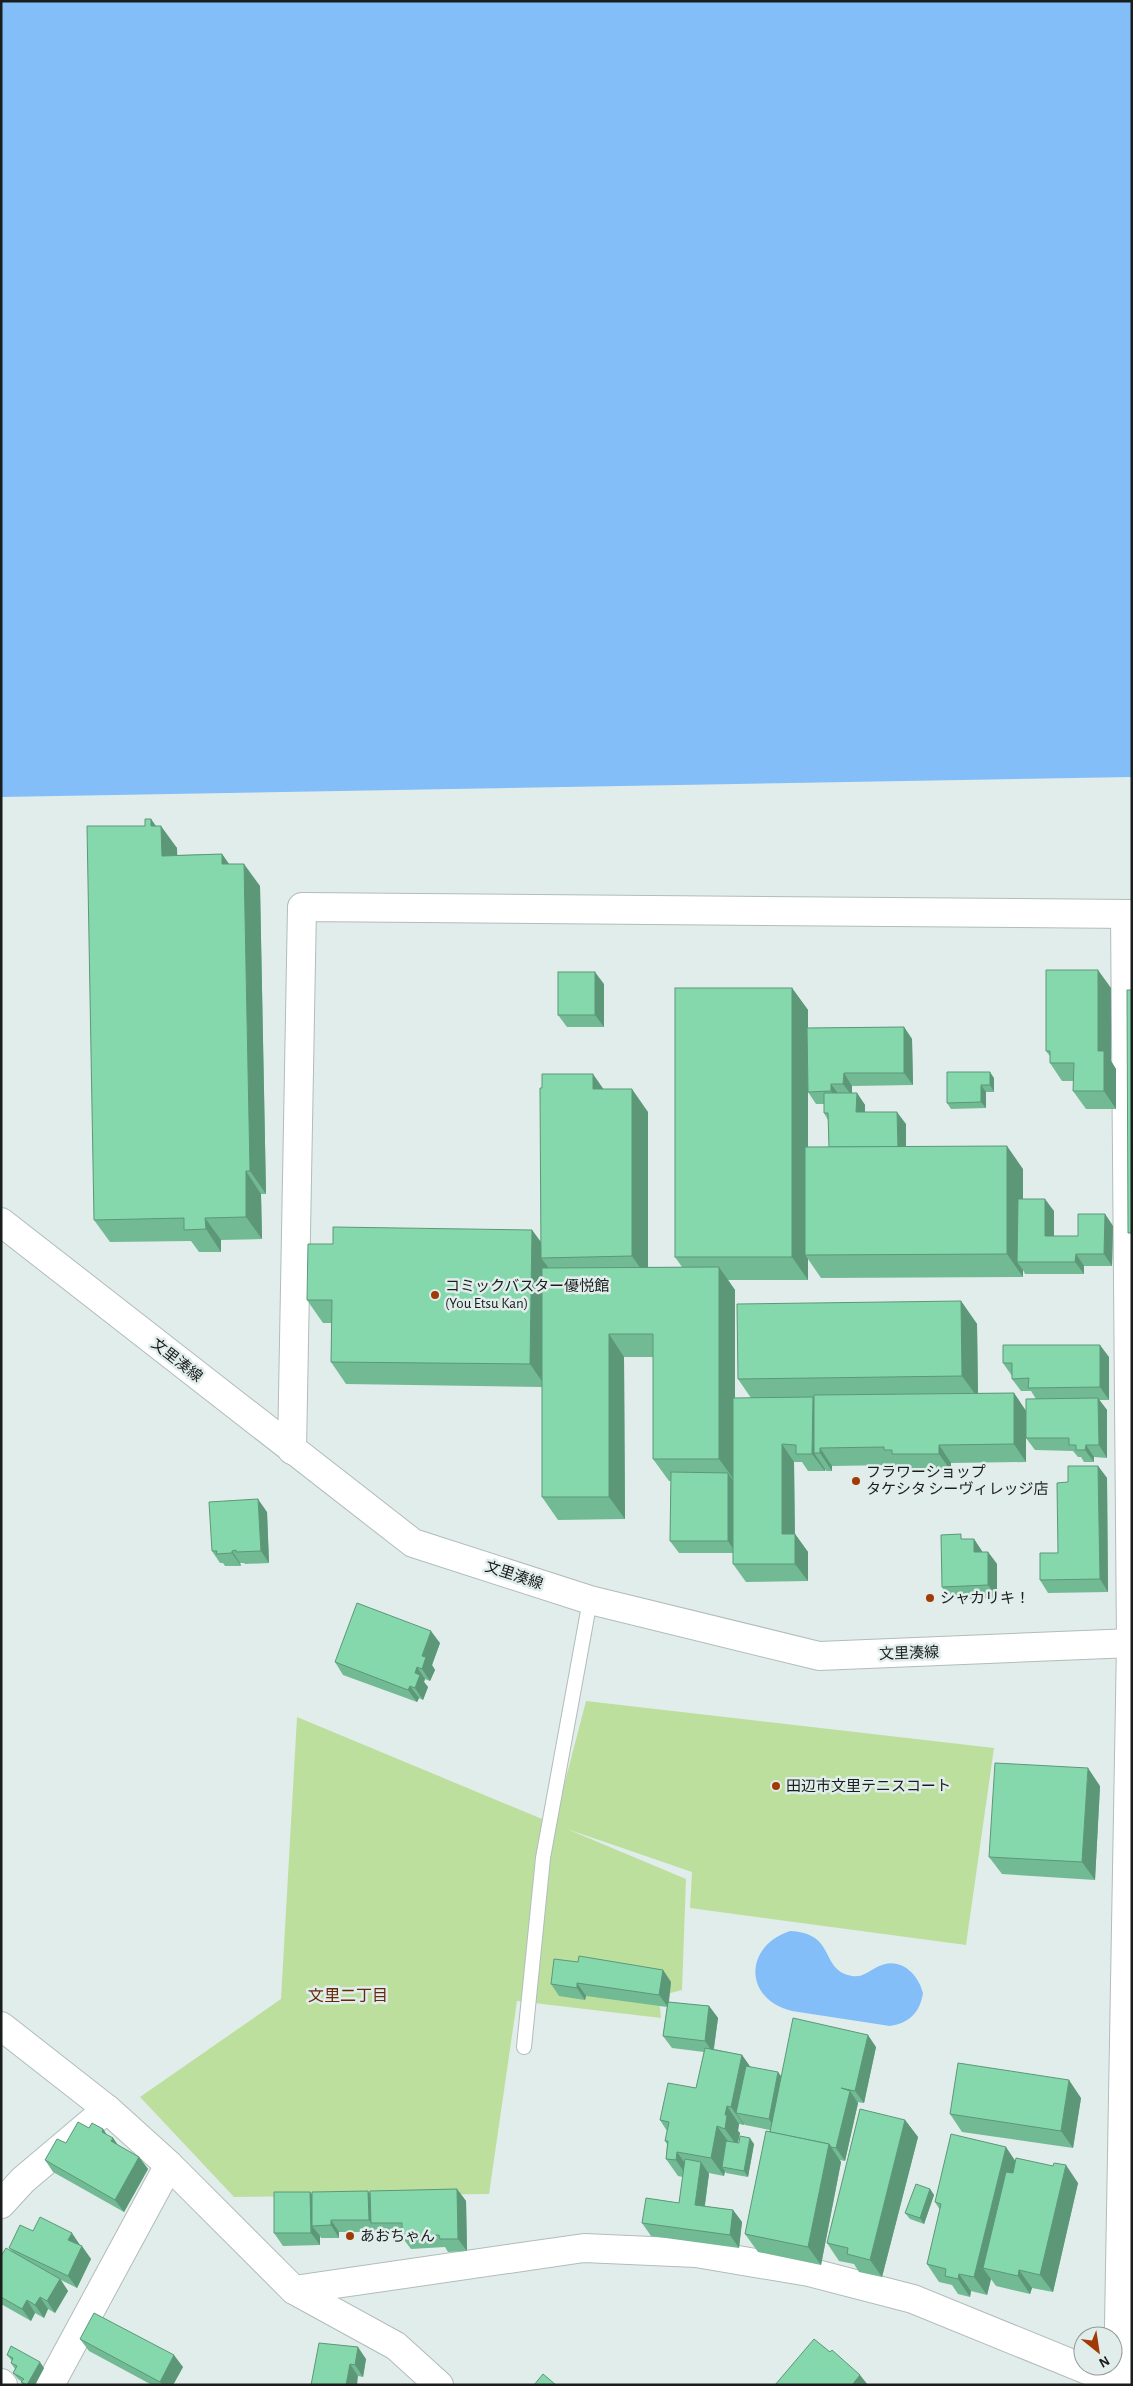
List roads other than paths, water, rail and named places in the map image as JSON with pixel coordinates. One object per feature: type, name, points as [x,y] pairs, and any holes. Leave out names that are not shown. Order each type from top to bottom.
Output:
[{"type":"street","points":[[292,1450],[302,907],[1128,914],[1132,1643],[1123,2379],[913,2299],[809,2272],[696,2253],[584,2248],[294,2290]]},
{"type":"street","name":"文里湊線","points":[[1,1222],[292,1450],[413,1542],[590,1600],[819,1656],[1132,1643]]},
{"type":"street","points":[[1,2026],[107,2109],[169,2165],[294,2290],[396,2346],[439,2385]]},
{"type":"street","points":[[1,2204],[23,2180],[107,2109]]},
{"type":"street","points":[[50,2385],[169,2165]]},
{"type":"lane","points":[[524,2047],[543,1858],[590,1600]]},
{"type":"water","points":[[1,1],[1132,1],[1132,777],[1,797]]},
{"type":"water","points":[[790,1931],[805,1933],[815,1938],[822,1945],[835,1967],[852,1976],[862,1975],[885,1964],[893,1963],[906,1968],[917,1979],[923,1993],[917,2011],[903,2022],[890,2026],[792,2011],[776,2005],[765,1996],[758,1984],[755,1972],[757,1960],[764,1948],[775,1938]]},
{"type":"place","name":"コミックバスター優悦館 (You Etsu Kan)","points":[[435,1295]]},
{"type":"place","name":"フラワーショップ タケシタ シーヴィレッジ店","points":[[856,1481]]},
{"type":"place","name":"シャカリキ！","points":[[930,1598]]},
{"type":"place","name":"田辺市文里テニスコート","points":[[776,1786]]},
{"type":"place","name":"あおちゃん","points":[[350,2236]]},
{"type":"district","name":"文里二丁目","points":[[348,1995]]}]
